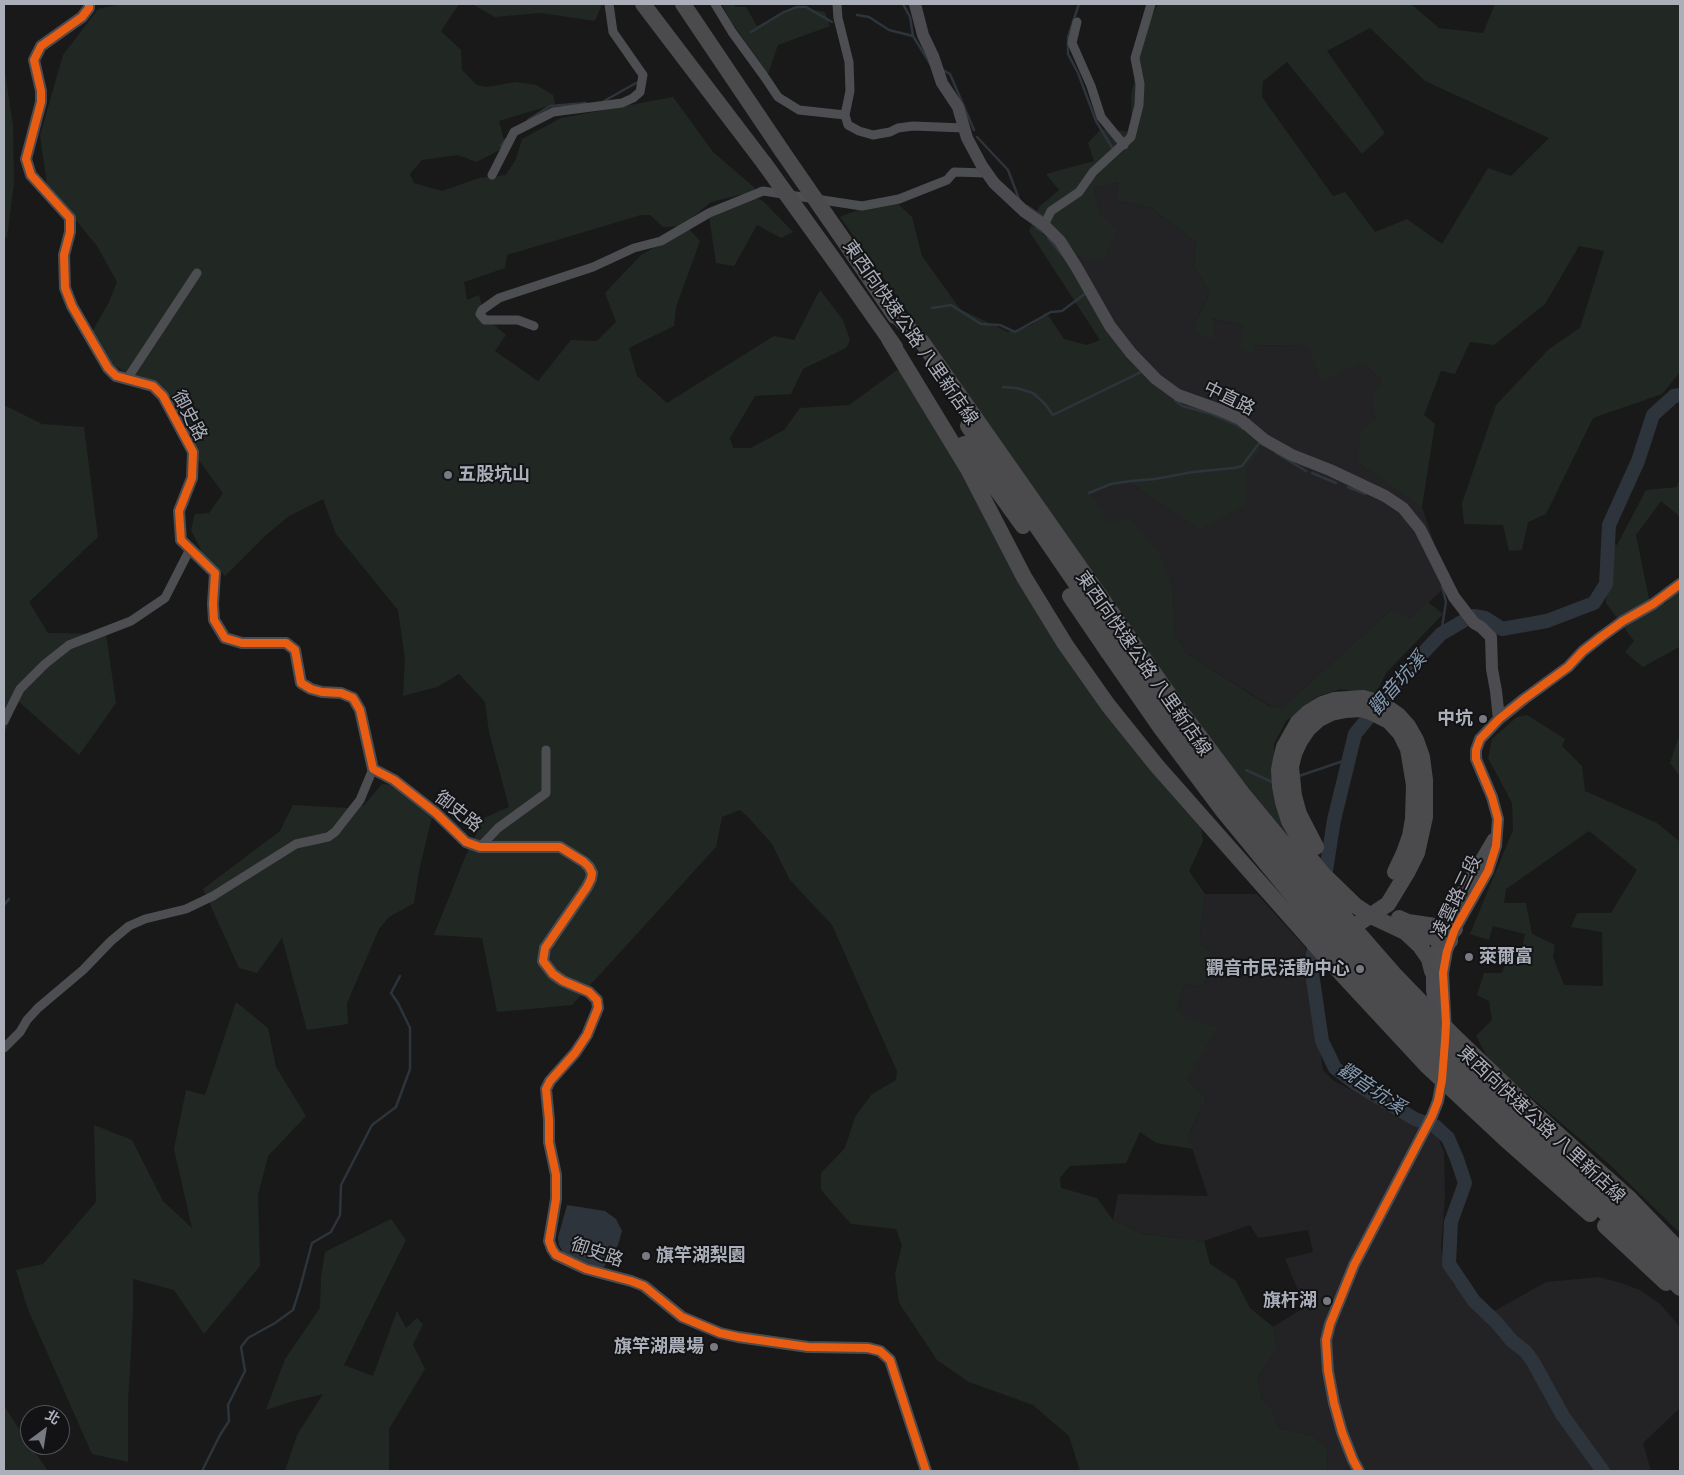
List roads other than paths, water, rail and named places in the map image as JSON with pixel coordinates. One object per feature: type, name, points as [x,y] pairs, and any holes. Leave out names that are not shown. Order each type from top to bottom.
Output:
[{"type":"highway","name":"東西向快速公路 八里新店線","points":[[643,4],[764,163],[1043,555],[1119,645],[1160,727],[1223,811],[1301,906],[1376,992],[1513,1128],[1612,1219],[1680,1288]]},
{"type":"highway","name":"東西向快速公路 八里新店線","points":[[683,4],[890,308],[994,465],[1170,720],[1232,804],[1310,898],[1386,984],[1522,1120],[1625,1204],[1680,1272]]},
{"type":"highway","points":[[889,339],[968,469],[1024,577],[1065,644],[1108,705],[1157,766],[1323,954],[1428,1067],[1504,1139],[1605,1226],[1680,1296]]},
{"type":"highway","points":[[1119,645],[1182,713],[1242,794],[1394,974],[1454,1036],[1625,1204],[1680,1251]]},
{"type":"highway","points":[[1323,954],[1353,927],[1388,904],[1408,871],[1417,853],[1422,836],[1426,798],[1422,757],[1416,740],[1408,726],[1398,715],[1376,700],[1363,698],[1334,700],[1322,704],[1298,722],[1284,747],[1279,770],[1283,802],[1289,822],[1316,866],[1346,891],[1371,916],[1405,932],[1420,946],[1429,959],[1432,971]]},
{"type":"highway","points":[[1346,891],[1388,914],[1447,934]]},
{"type":"highway","points":[[1405,932],[1447,934]]},
{"type":"street","name":"御史路","points":[[89,4],[89,8],[82,17],[41,46],[34,60],[41,91],[41,102],[26,159],[31,175],[70,218],[70,232],[64,255],[66,288],[71,303],[108,368],[116,376],[153,386],[163,396],[193,452],[192,478],[179,510],[181,540],[215,573],[214,620],[225,638],[242,643],[286,643],[295,650],[301,683],[311,689],[322,692],[341,693],[353,698],[360,710],[373,769],[394,780],[436,813],[466,842],[480,847],[560,847],[584,862],[592,873],[587,886],[545,948],[543,960],[553,974],[562,981],[589,992],[597,1000],[598,1008],[587,1034],[575,1053],[550,1081],[546,1089],[549,1142],[556,1183],[556,1199],[549,1241],[552,1249],[556,1255],[586,1268],[644,1286],[682,1317],[720,1333],[808,1347],[868,1348],[880,1351],[890,1360],[926,1471]]},
{"type":"street","points":[[492,175],[514,132],[553,112],[622,104],[640,92],[643,75],[613,32],[609,4]]},
{"type":"street","points":[[715,4],[732,32],[778,97],[799,110],[845,115]]},
{"type":"street","points":[[837,4],[838,18],[849,62],[850,91],[845,115],[848,125],[873,135],[913,126],[964,128]]},
{"type":"street","name":"中直路","points":[[915,4],[923,35],[942,83],[958,107],[967,138],[982,166],[994,183],[1024,212],[1044,225],[1060,241],[1078,268],[1110,326],[1130,353],[1156,379],[1178,395],[1240,419],[1265,440],[1292,455],[1330,470],[1385,496],[1403,508],[1420,529],[1454,597],[1474,623],[1481,627],[1490,637],[1499,720]]},
{"type":"street","points":[[1044,225],[1051,211],[1079,192],[1093,172],[1131,137],[1139,105],[1140,84],[1135,58],[1152,4]]},
{"type":"street","points":[[1076,22],[1072,43],[1091,86],[1101,117],[1124,145]]},
{"type":"street","points":[[534,326],[518,320],[485,320],[480,314],[482,310],[499,298],[593,267],[634,248],[661,241],[709,213],[763,190],[862,206],[899,199],[948,180],[954,172],[986,172],[994,183]]},
{"type":"street","points":[[126,379],[198,273]]},
{"type":"street","points":[[4,721],[20,689],[44,664],[69,645],[131,621],[165,598],[190,549]]},
{"type":"street","name":"凌雲路三段","points":[[1443,1064],[1432,990],[1432,971],[1447,934],[1488,870],[1496,846],[1498,819],[1496,808],[1476,759],[1476,750],[1480,739],[1524,699],[1568,667],[1583,651],[1623,621],[1653,604],[1680,584]]},
{"type":"street","points":[[480,847],[498,828],[546,793],[546,750]]},
{"type":"street","points":[[4,1048],[20,1032],[27,1020],[38,1008],[83,970],[111,940],[129,926],[145,918],[186,909],[213,896],[296,844],[328,837],[360,800],[373,769]]},
{"type":"street","name":"凌雲路三段","points":[[1359,1471],[1352,1460],[1334,1403],[1328,1371],[1326,1340],[1330,1324],[1354,1265],[1438,1101],[1442,1080],[1446,1023],[1443,973],[1447,934]]},
{"type":"waterway","points":[[903,4],[910,17],[913,36],[931,65]]},
{"type":"waterway","points":[[1079,4],[1068,37],[1068,54],[1078,73],[1096,121],[1113,149]]},
{"type":"waterway","points":[[751,32],[782,13],[797,7],[806,7],[832,22]]},
{"type":"waterway","points":[[857,15],[869,17],[889,30],[913,36]]},
{"type":"waterway","points":[[943,70],[950,74],[974,130]]},
{"type":"waterway","points":[[604,101],[636,83]]},
{"type":"waterway","points":[[528,120],[550,106],[586,103]]},
{"type":"waterway","points":[[977,137],[1008,170],[1019,199]]},
{"type":"waterway","points":[[501,146],[506,139]]},
{"type":"waterway","points":[[1027,206],[1042,216]]},
{"type":"waterway","points":[[1036,228],[1043,232]]},
{"type":"waterway","points":[[1048,238],[1062,255]]},
{"type":"waterway","points":[[932,308],[951,305],[981,324],[1000,325],[1015,332],[1051,312],[1062,311],[1086,293]]},
{"type":"waterway","points":[[1003,387],[1016,388],[1033,393],[1053,415],[1141,372]]},
{"type":"waterway","name":"觀音坑溪","points":[[1474,616],[1485,618],[1502,629],[1547,621],[1594,603],[1606,584],[1609,525],[1638,461],[1653,415],[1674,396],[1680,395]]},
{"type":"waterway","points":[[1175,400],[1182,406],[1212,414],[1243,429]]},
{"type":"waterway","points":[[1089,493],[1111,484],[1242,466],[1260,442]]},
{"type":"waterway","points":[[1276,453],[1306,471]]},
{"type":"waterway","points":[[1312,473],[1336,483]]},
{"type":"waterway","points":[[1348,487],[1365,494]]},
{"type":"waterway","points":[[1441,634],[1446,602],[1442,586]]},
{"type":"waterway","name":"觀音坑溪","points":[[1324,883],[1334,820],[1355,734],[1408,669],[1441,634],[1465,620]]},
{"type":"waterway","points":[[1299,776],[1349,759]]},
{"type":"waterway","points":[[1246,770],[1274,783]]},
{"type":"waterway","points":[[4,905],[9,899]]},
{"type":"waterway","name":"觀音坑溪","points":[[1316,936],[1311,966],[1322,1041],[1335,1068],[1356,1084],[1415,1119],[1435,1126],[1448,1138],[1465,1183],[1451,1222],[1449,1264],[1474,1301],[1532,1360],[1563,1416],[1603,1471]]},
{"type":"waterway","points":[[202,1471],[229,1421],[228,1405],[245,1371],[241,1347],[248,1338],[275,1323],[293,1310],[312,1243],[331,1232],[340,1215],[341,1185],[372,1125],[396,1107],[410,1069],[410,1028],[391,993],[400,976]]},
{"type":"place","name":"五股坑山","points":[[448,475]]},
{"type":"place","name":"中坑","points":[[1483,719]]},
{"type":"place","name":"萊爾富","points":[[1469,957]]},
{"type":"place","name":"觀音市民活動中心","points":[[1360,969]]},
{"type":"place","name":"旗竿湖梨園","points":[[646,1256]]},
{"type":"place","name":"旗杆湖","points":[[1327,1301]]},
{"type":"place","name":"旗竿湖農場","points":[[714,1347]]}]
